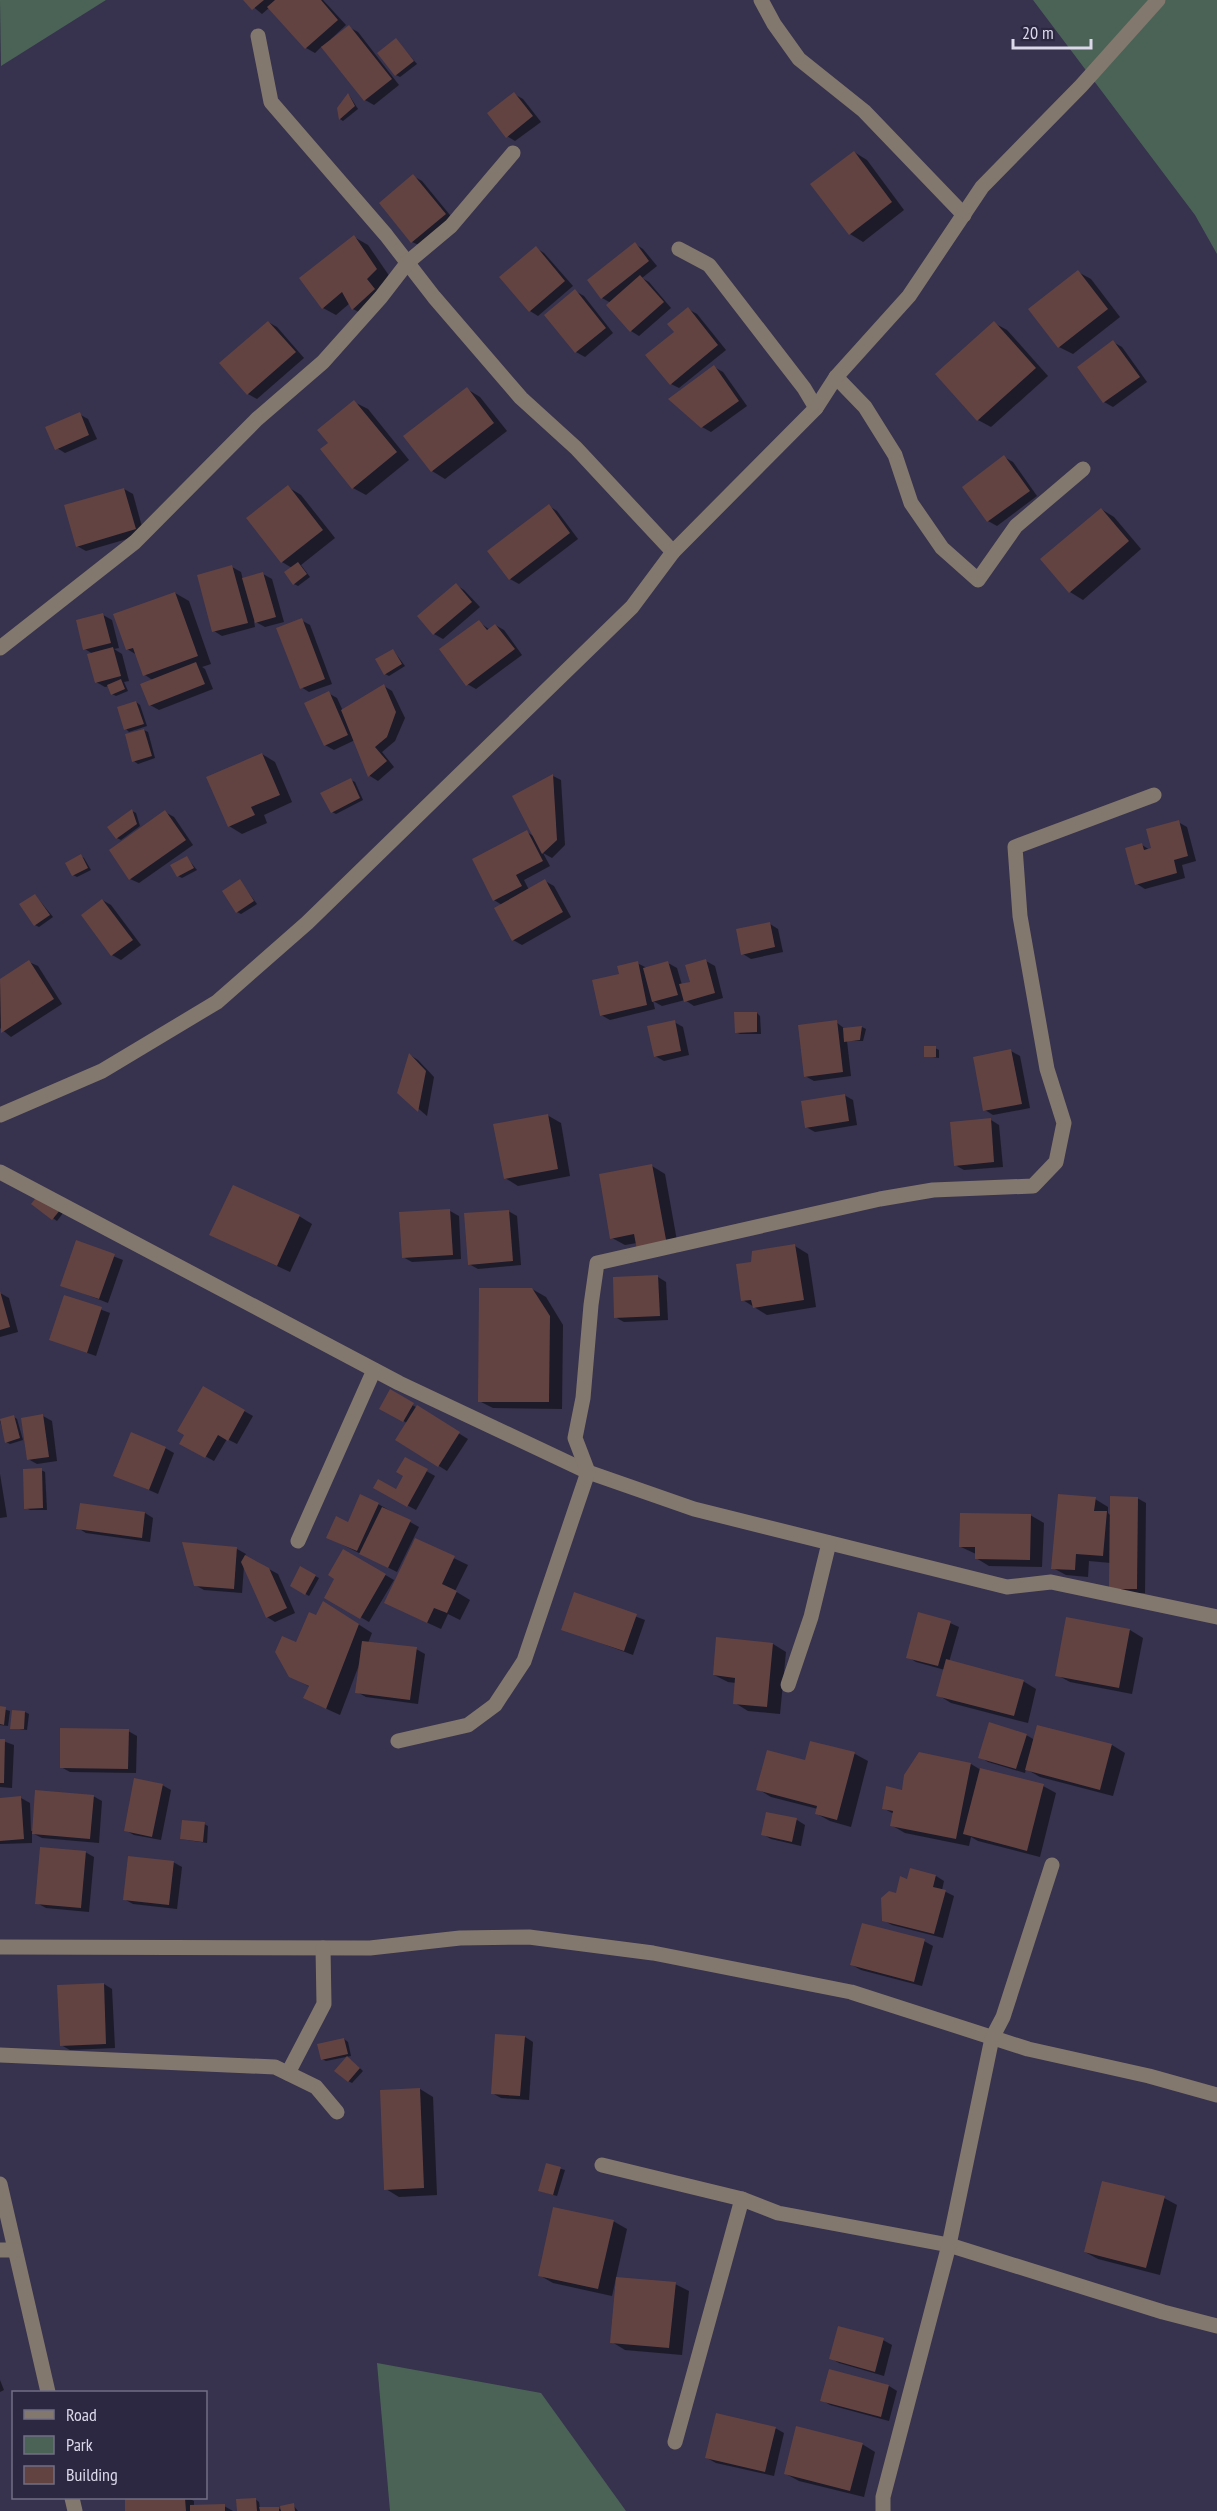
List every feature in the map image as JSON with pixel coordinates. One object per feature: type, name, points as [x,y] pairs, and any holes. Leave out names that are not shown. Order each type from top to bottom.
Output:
[{"type":"street","points":[[761,0],[774,24],[799,59],[864,111],[964,216]]},
{"type":"street","points":[[0,1115],[102,1071],[216,1002],[307,923],[632,607],[673,552],[816,408],[836,377],[909,296],[982,187],[1081,86],[1158,0]]},
{"type":"street","points":[[258,36],[271,102],[521,398],[576,448],[673,552]]},
{"type":"street","points":[[0,648],[135,542],[257,419],[322,362],[381,297],[408,262],[451,226],[513,153]]},
{"type":"street","points":[[679,249],[709,265],[804,388],[816,408]]},
{"type":"street","points":[[836,377],[865,407],[895,455],[912,503],[942,548],[978,580],[1016,526],[1083,469]]},
{"type":"street","points":[[399,1741],[468,1725],[495,1705],[524,1661],[588,1472],[575,1438],[583,1398],[597,1263],[880,1199],[933,1190],[1034,1186],[1056,1162],[1064,1123],[1047,1069],[1020,916],[1015,847],[1154,795]]},
{"type":"street","points":[[0,1172],[374,1370],[588,1472],[694,1509],[1007,1587],[1051,1582],[1217,1617]]},
{"type":"street","points":[[298,1541],[374,1370]]},
{"type":"street","points":[[788,1685],[811,1617],[829,1543]]},
{"type":"street","points":[[883,2511],[883,2497],[949,2245],[992,2038],[1003,2017],[1052,1865]]},
{"type":"street","points":[[0,1947],[370,1948],[460,1938],[529,1937],[653,1953],[852,1992],[1028,2049],[1149,2076],[1217,2095]]},
{"type":"street","points":[[288,2073],[324,2004],[323,1948]]},
{"type":"street","points":[[0,2055],[275,2067],[316,2087],[337,2112]]},
{"type":"street","points":[[602,2165],[742,2199],[778,2212],[949,2245],[1164,2312],[1217,2326]]},
{"type":"street","points":[[0,2184],[8,2250],[48,2391]]},
{"type":"street","points":[[675,2442],[742,2199]]},
{"type":"green space","points":[[0,0],[106,0],[1,66]]},
{"type":"green space","points":[[1033,0],[1217,0],[1217,254],[1195,215]]},
{"type":"green space","points":[[377,2363],[541,2393],[626,2511],[390,2511]]},
{"type":"building","points":[[243,0],[264,0],[252,10]]},
{"type":"building","points":[[275,0],[321,0],[338,20],[305,49],[267,7]]},
{"type":"building","points":[[349,25],[392,79],[364,101],[321,47]]},
{"type":"building","points":[[396,38],[414,61],[395,76],[377,53]]},
{"type":"building","points":[[514,92],[533,116],[506,138],[487,113]]},
{"type":"building","points":[[348,93],[355,106],[339,120],[337,108]]},
{"type":"building","points":[[854,151],[892,202],[849,235],[810,184]]},
{"type":"building","points":[[413,174],[446,214],[411,243],[379,203]]},
{"type":"building","points":[[354,235],[377,269],[367,279],[375,289],[352,310],[342,292],[322,309],[299,278]]},
{"type":"building","points":[[635,242],[649,261],[601,299],[587,280]]},
{"type":"building","points":[[536,246],[565,281],[529,312],[499,277]]},
{"type":"building","points":[[1078,270],[1108,309],[1058,348],[1028,309]]},
{"type":"building","points":[[640,275],[664,302],[630,332],[606,305]]},
{"type":"building","points":[[575,289],[606,328],[575,353],[544,315]]},
{"type":"building","points":[[688,307],[718,345],[670,385],[645,355],[674,332],[667,324]]},
{"type":"building","points":[[268,321],[296,352],[247,395],[219,363]]},
{"type":"building","points":[[994,321],[1036,368],[977,421],[935,374]]},
{"type":"building","points":[[1113,340],[1140,377],[1103,403],[1077,367]]},
{"type":"building","points":[[714,365],[739,401],[701,428],[668,399]]},
{"type":"building","points":[[467,387],[494,423],[431,472],[403,436]]},
{"type":"building","points":[[354,400],[397,452],[352,489],[320,449],[328,443],[317,430]]},
{"type":"building","points":[[80,412],[89,435],[55,450],[45,427]]},
{"type":"building","points":[[1004,455],[1030,491],[987,522],[962,487]]},
{"type":"building","points":[[288,485],[323,530],[281,563],[246,518]]},
{"type":"building","points":[[124,488],[136,529],[76,547],[64,505]]},
{"type":"building","points":[[549,504],[570,533],[509,580],[487,551]]},
{"type":"building","points":[[1101,508],[1129,541],[1069,593],[1040,559]]},
{"type":"building","points":[[298,562],[307,574],[293,585],[284,572]]},
{"type":"building","points":[[232,565],[248,623],[212,632],[197,575]]},
{"type":"building","points":[[263,572],[276,617],[255,623],[242,578]]},
{"type":"building","points":[[456,583],[472,602],[433,635],[417,616]]},
{"type":"building","points":[[175,592],[198,656],[143,676],[133,648],[126,650],[113,614]]},
{"type":"building","points":[[103,613],[111,643],[83,650],[76,620]]},
{"type":"building","points":[[302,618],[325,679],[300,689],[276,628]]},
{"type":"building","points":[[479,620],[487,630],[495,624],[515,649],[466,686],[439,649]]},
{"type":"building","points":[[113,647],[121,676],[95,683],[87,654]]},
{"type":"building","points":[[393,649],[402,664],[384,675],[375,659]]},
{"type":"building","points":[[196,662],[205,684],[149,706],[140,684]]},
{"type":"building","points":[[121,679],[125,689],[111,695],[107,685]]},
{"type":"building","points":[[384,684],[396,712],[387,737],[375,747],[387,761],[368,777],[341,710]]},
{"type":"building","points":[[329,691],[348,735],[324,746],[304,703]]},
{"type":"building","points":[[136,701],[144,724],[124,730],[117,707]]},
{"type":"building","points":[[144,729],[152,756],[132,762],[125,734]]},
{"type":"building","points":[[262,753],[280,795],[251,807],[255,815],[228,827],[206,777]]},
{"type":"building","points":[[553,774],[557,840],[542,854],[512,796]]},
{"type":"building","points":[[351,778],[360,798],[331,813],[320,793]]},
{"type":"building","points":[[132,809],[137,824],[116,839],[107,827]]},
{"type":"building","points":[[165,810],[186,840],[129,880],[109,850]]},
{"type":"building","points":[[1179,820],[1188,856],[1174,860],[1177,873],[1135,885],[1125,848],[1142,843],[1144,850],[1151,848],[1146,829]]},
{"type":"building","points":[[527,830],[543,861],[516,875],[522,886],[493,901],[472,859]]},
{"type":"building","points":[[81,854],[88,868],[72,876],[65,863]]},
{"type":"building","points":[[187,856],[194,868],[177,877],[170,865]]},
{"type":"building","points":[[240,879],[254,901],[236,913],[222,891]]},
{"type":"building","points":[[545,879],[563,912],[512,941],[494,908]]},
{"type":"building","points":[[35,894],[50,915],[34,926],[19,904]]},
{"type":"building","points":[[102,899],[133,940],[111,956],[81,915]]},
{"type":"building","points":[[770,922],[775,947],[741,955],[736,929]]},
{"type":"building","points":[[706,959],[715,993],[684,1002],[679,984],[690,982],[685,965]]},
{"type":"building","points":[[29,960],[54,999],[1,1033],[0,979]]},
{"type":"building","points":[[638,961],[647,1005],[600,1016],[592,980],[619,974],[617,966]]},
{"type":"building","points":[[668,961],[678,995],[652,1002],[643,968]]},
{"type":"building","points":[[734,1012],[757,1012],[757,1032],[735,1033]]},
{"type":"building","points":[[675,1020],[681,1051],[654,1057],[647,1026]]},
{"type":"building","points":[[837,1020],[843,1072],[804,1077],[798,1025]]},
{"type":"building","points":[[862,1026],[860,1040],[844,1042],[843,1028]]},
{"type":"building","points":[[924,1046],[936,1046],[936,1057],[924,1057]]},
{"type":"building","points":[[1011,1049],[1022,1104],[983,1111],[973,1057]]},
{"type":"building","points":[[409,1053],[426,1071],[418,1112],[397,1093]]},
{"type":"building","points":[[845,1094],[849,1121],[805,1128],[801,1101]]},
{"type":"building","points":[[548,1114],[558,1169],[504,1179],[493,1124]]},
{"type":"building","points":[[991,1118],[994,1162],[954,1166],[950,1122]]},
{"type":"building","points":[[652,1164],[667,1245],[637,1250],[634,1234],[610,1239],[599,1174]]},
{"type":"building","points":[[233,1185],[300,1215],[277,1266],[209,1235]]},
{"type":"building","points":[[39,1194],[60,1210],[52,1220],[31,1204]]},
{"type":"building","points":[[450,1209],[453,1255],[402,1258],[399,1212]]},
{"type":"building","points":[[509,1210],[513,1261],[468,1265],[464,1213]]},
{"type":"building","points":[[76,1240],[115,1254],[99,1299],[60,1286]]},
{"type":"building","points":[[795,1244],[804,1300],[753,1308],[751,1300],[741,1301],[736,1264],[751,1262],[752,1251]]},
{"type":"building","points":[[658,1275],[660,1316],[614,1318],[613,1277]]},
{"type":"building","points":[[479,1288],[532,1288],[550,1316],[549,1402],[478,1402]]},
{"type":"building","points":[[0,1291],[10,1327],[0,1330]]},
{"type":"building","points":[[64,1295],[102,1307],[87,1353],[49,1340]]},
{"type":"building","points":[[203,1386],[245,1410],[228,1441],[218,1435],[205,1458],[179,1444],[184,1435],[177,1431]]},
{"type":"building","points":[[390,1389],[414,1403],[403,1422],[379,1409]]},
{"type":"building","points":[[417,1405],[460,1432],[438,1467],[395,1440]]},
{"type":"building","points":[[43,1414],[49,1457],[27,1460],[21,1418]]},
{"type":"building","points":[[14,1415],[20,1438],[5,1443],[0,1419]]},
{"type":"building","points":[[131,1432],[166,1447],[149,1490],[113,1476]]},
{"type":"building","points":[[405,1457],[428,1469],[407,1507],[373,1488],[378,1479],[396,1489],[403,1476],[396,1472]]},
{"type":"building","points":[[42,1468],[43,1508],[24,1509],[23,1469]]},
{"type":"building","points":[[360,1494],[379,1503],[357,1551],[326,1538],[336,1516],[348,1522]]},
{"type":"building","points":[[1058,1494],[1096,1497],[1094,1511],[1107,1511],[1103,1556],[1076,1554],[1075,1570],[1051,1569]]},
{"type":"building","points":[[1110,1496],[1138,1497],[1137,1589],[1109,1589]]},
{"type":"building","points":[[80,1503],[145,1512],[142,1538],[76,1529]]},
{"type":"building","points":[[382,1507],[411,1520],[388,1568],[359,1554]]},
{"type":"building","points":[[960,1513],[1031,1514],[1030,1560],[975,1559],[975,1547],[959,1547]]},
{"type":"building","points":[[415,1538],[455,1556],[442,1584],[457,1591],[447,1613],[434,1608],[427,1623],[384,1603]]},
{"type":"building","points":[[182,1542],[237,1547],[234,1589],[194,1586]]},
{"type":"building","points":[[343,1549],[386,1574],[360,1619],[324,1598],[334,1579],[328,1575]]},
{"type":"building","points":[[245,1555],[269,1568],[287,1608],[266,1618],[241,1562]]},
{"type":"building","points":[[300,1566],[316,1575],[305,1595],[290,1586]]},
{"type":"building","points":[[574,1592],[637,1614],[624,1651],[561,1630]]},
{"type":"building","points":[[323,1601],[359,1624],[326,1709],[303,1698],[309,1686],[289,1677],[275,1652],[282,1636],[296,1642],[309,1612],[316,1615]]},
{"type":"building","points":[[918,1612],[951,1621],[938,1666],[906,1658]]},
{"type":"building","points":[[1066,1617],[1130,1629],[1119,1688],[1055,1676]]},
{"type":"building","points":[[716,1637],[773,1643],[767,1707],[733,1704],[735,1678],[713,1675]]},
{"type":"building","points":[[362,1641],[417,1647],[410,1700],[355,1693]]},
{"type":"building","points":[[946,1659],[1024,1680],[1014,1716],[936,1696]]},
{"type":"building","points":[[0,1706],[6,1707],[4,1725],[0,1724]]},
{"type":"building","points":[[12,1710],[25,1711],[24,1729],[10,1729]]},
{"type":"building","points":[[989,1722],[1027,1734],[1016,1769],[978,1758]]},
{"type":"building","points":[[1037,1725],[1112,1744],[1100,1790],[1025,1770]]},
{"type":"building","points":[[60,1728],[129,1729],[128,1769],[60,1768]]},
{"type":"building","points":[[0,1739],[5,1739],[4,1783],[0,1783]]},
{"type":"building","points":[[810,1741],[855,1752],[837,1820],[815,1814],[817,1806],[756,1790],[767,1750],[805,1760]]},
{"type":"building","points":[[919,1752],[971,1763],[956,1839],[890,1826],[893,1811],[882,1809],[886,1786],[902,1790],[904,1775]]},
{"type":"building","points":[[980,1768],[1044,1784],[1027,1851],[963,1834]]},
{"type":"building","points":[[134,1778],[163,1784],[152,1837],[124,1831]]},
{"type":"building","points":[[35,1790],[94,1795],[90,1839],[32,1834]]},
{"type":"building","points":[[21,1796],[24,1839],[0,1841],[0,1798]]},
{"type":"building","points":[[766,1812],[797,1818],[792,1842],[761,1835]]},
{"type":"building","points":[[182,1820],[205,1822],[203,1842],[180,1839]]},
{"type":"building","points":[[40,1847],[86,1851],[81,1908],[35,1904]]},
{"type":"building","points":[[128,1856],[174,1861],[169,1905],[123,1900]]},
{"type":"building","points":[[910,1868],[936,1875],[933,1887],[946,1890],[934,1934],[882,1921],[881,1898],[889,1891],[896,1893],[900,1876],[907,1879]]},
{"type":"building","points":[[862,1923],[925,1939],[914,1982],[850,1965]]},
{"type":"building","points":[[104,1983],[106,2044],[60,2046],[57,1985]]},
{"type":"building","points":[[495,2034],[525,2036],[520,2096],[491,2094]]},
{"type":"building","points":[[344,2038],[348,2054],[321,2060],[317,2044]]},
{"type":"building","points":[[347,2056],[360,2068],[348,2082],[334,2071]]},
{"type":"building","points":[[420,2088],[424,2188],[384,2190],[380,2090]]},
{"type":"building","points":[[546,2163],[561,2167],[553,2195],[538,2191]]},
{"type":"building","points":[[1102,2181],[1165,2196],[1146,2268],[1084,2252]]},
{"type":"building","points":[[553,2207],[614,2220],[598,2289],[538,2276]]},
{"type":"building","points":[[616,2277],[676,2282],[669,2348],[610,2343]]},
{"type":"building","points":[[838,2326],[884,2338],[875,2372],[829,2359]]},
{"type":"building","points":[[829,2369],[889,2385],[881,2417],[820,2401]]},
{"type":"building","points":[[716,2413],[776,2427],[765,2472],[705,2458]]},
{"type":"building","points":[[796,2426],[863,2443],[850,2491],[784,2474]]},
{"type":"building","points":[[256,2498],[257,2511],[237,2511],[236,2499]]},
{"type":"building","points":[[125,2499],[185,2499],[186,2511],[125,2511]]},
{"type":"building","points":[[294,2503],[295,2511],[281,2511],[280,2506]]},
{"type":"building","points":[[225,2504],[225,2511],[190,2511],[190,2505]]},
{"type":"building","points":[[259,2507],[279,2507],[279,2511],[260,2511]]}]
